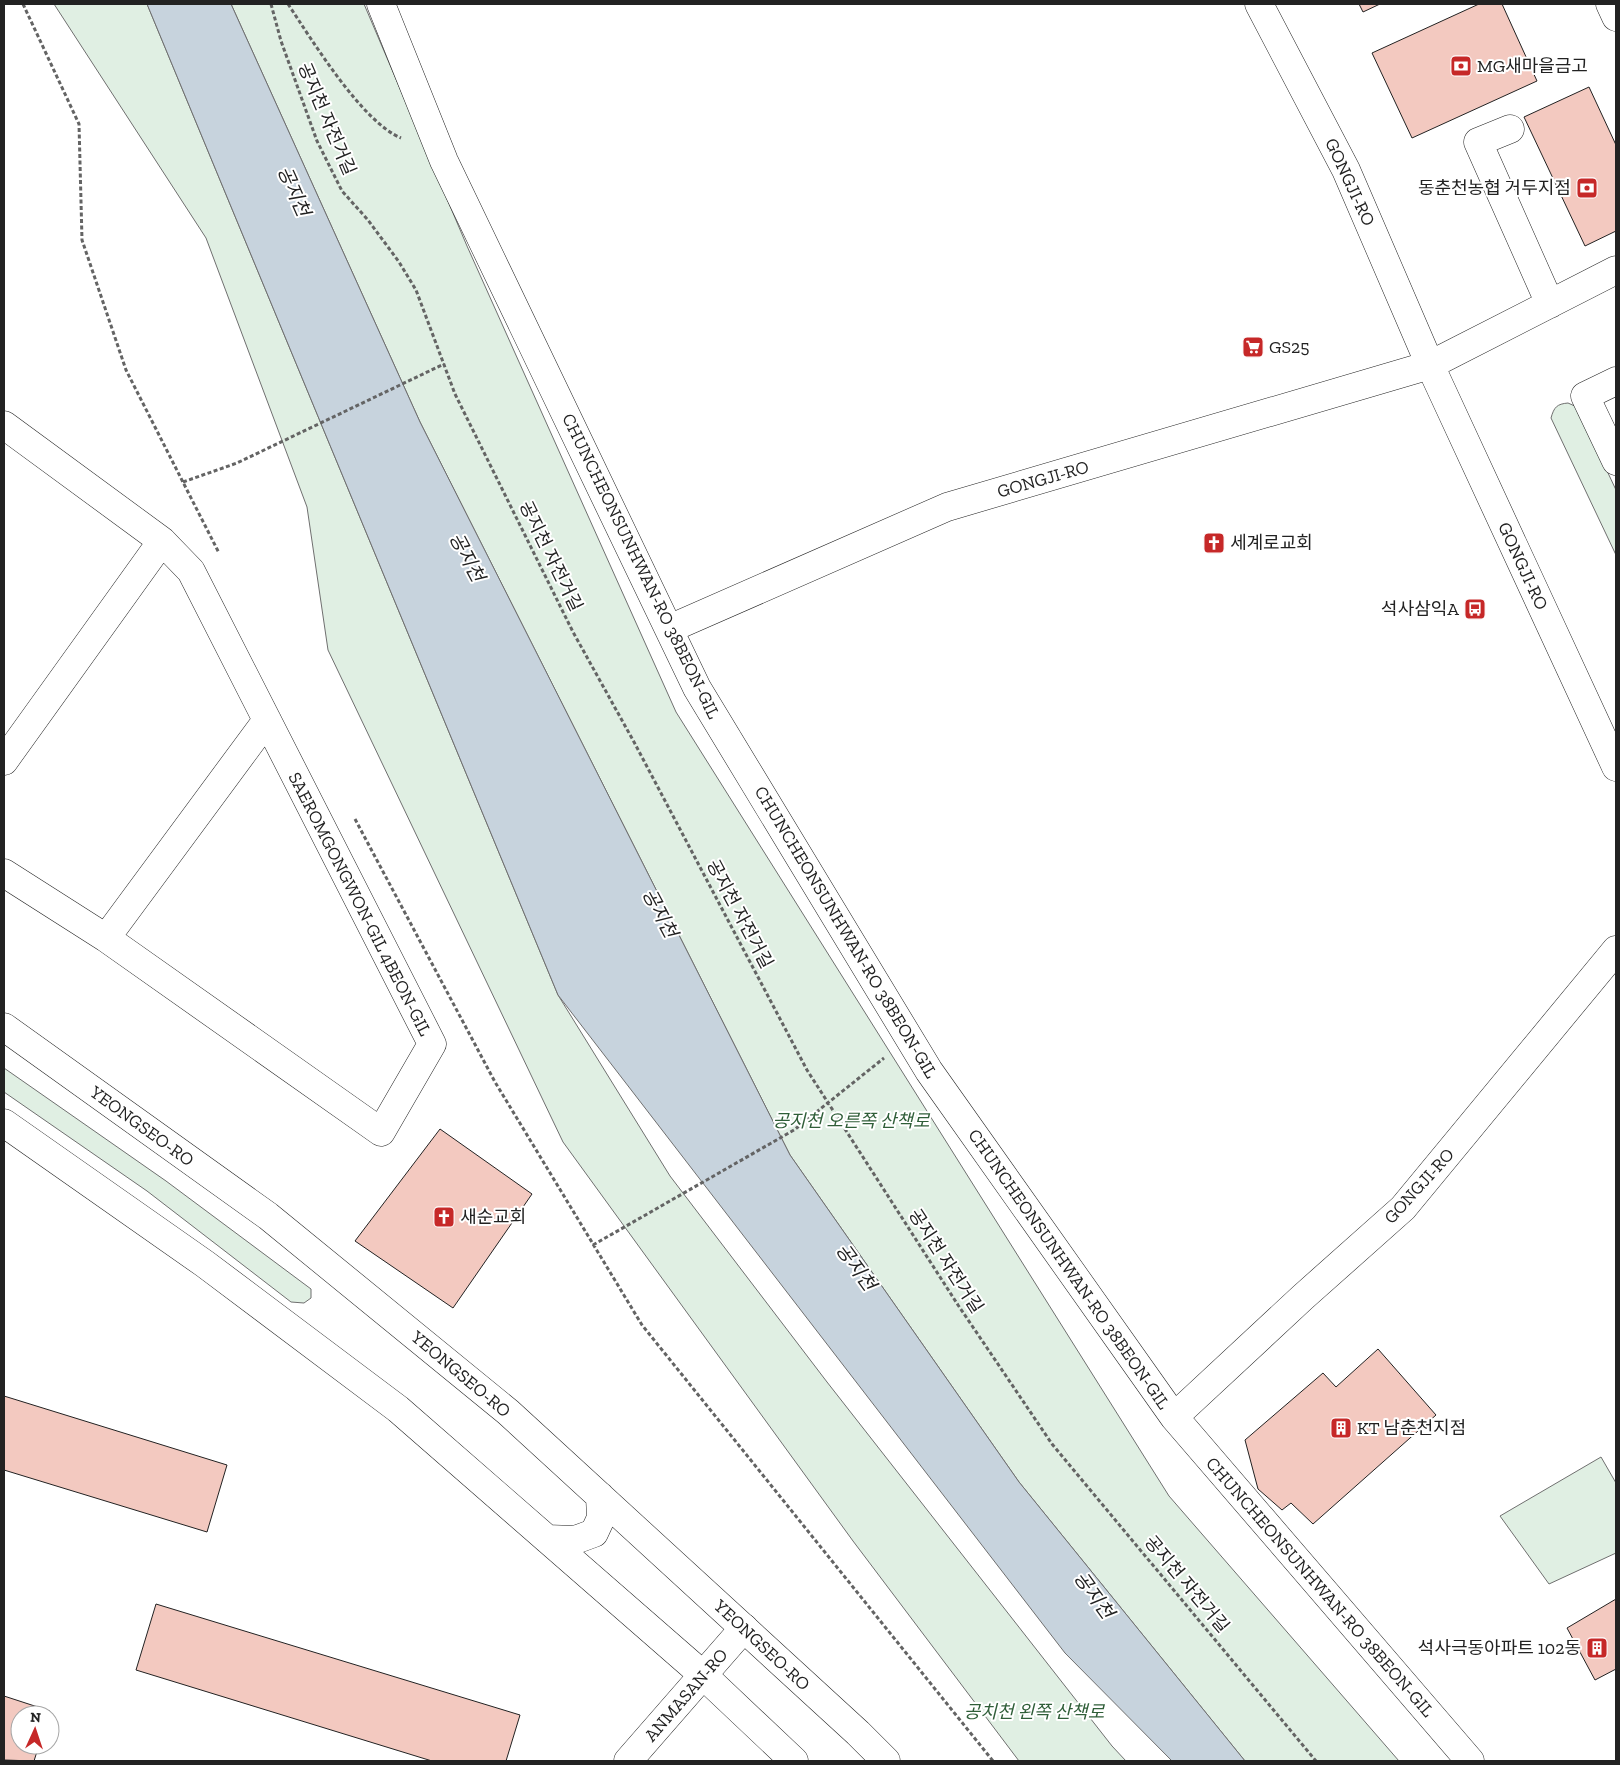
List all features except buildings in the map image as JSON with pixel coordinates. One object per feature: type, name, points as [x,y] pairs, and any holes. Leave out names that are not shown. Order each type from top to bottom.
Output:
[{"type":"street","name":"CHUNCHEONSUNHWAN-RO 38BEON-GIL","points":[[381,4],[444,161],[697,688],[929,1071],[1174,1417],[1470,1761]]},
{"type":"street","name":"GONGJI-RO","points":[[1259,4],[1346,170],[1430,365],[1616,767]]},
{"type":"street","points":[[1610,4],[1616,17]]},
{"type":"street","points":[[1510,128],[1478,142],[1550,304]]},
{"type":"street","name":"GONGJI-RO","points":[[669,629],[947,507],[1430,365],[1616,270]]},
{"type":"street","points":[[1616,381],[1585,396],[1616,461]]},
{"type":"street","name":"SAEROMGONGWON-GIL 4BEON-GIL","points":[[4,425],[162,541],[192,572],[432,1044],[381,1132],[106,938],[4,873]]},
{"type":"street","points":[[4,761],[162,541]]},
{"type":"street","points":[[106,938],[267,720]]},
{"type":"street","name":"GONGJI-RO","points":[[1174,1417],[1403,1208],[1616,950]]},
{"type":"street","name":"YEONGSEO-RO","points":[[4,1027],[268,1216],[508,1412],[858,1733],[886,1761]]},
{"type":"street","points":[[4,1123],[205,1264],[390,1404],[703,1675],[794,1761]]},
{"type":"street","points":[[547,1539],[575,1540],[594,1533],[600,1518],[600,1496]]},
{"type":"street","name":"ANMASAN-RO","points":[[628,1761],[744,1628]]},
{"type":"path","points":[[23,4],[79,124],[82,240],[126,370],[219,554]]},
{"type":"path","name":"공지천 자전거길","points":[[271,4],[281,41],[317,141],[342,191],[368,220],[399,262],[416,290],[455,394],[573,632],[634,742],[807,1070],[958,1305],[1052,1444],[1316,1761]]},
{"type":"path","points":[[288,4],[332,68],[372,118],[396,136],[406,140],[432,131]]},
{"type":"path","points":[[183,482],[237,463],[444,364]]},
{"type":"path","points":[[350,810],[495,1082],[642,1325],[993,1761]]},
{"type":"path","points":[[593,1245],[794,1130],[887,1055]]},
{"type":"green space","name":"공치천 왼쪽 산책로","points":[[54,4],[147,4],[558,995],[670,1176],[827,1382],[1112,1746],[1126,1761],[1019,1761],[853,1541],[563,1142],[328,650],[307,507],[206,238]]},
{"type":"green space","name":"공지천 오른쪽 산책로","points":[[231,4],[364,4],[467,246],[676,712],[1169,1496],[1399,1761],[1245,1761],[1019,1482],[790,1155],[420,422]]},
{"type":"green space","points":[[1568,403],[1577,407],[1616,490],[1616,555],[1551,418],[1556,407]]},
{"type":"green space","points":[[4,1068],[166,1181],[311,1289],[311,1298],[304,1303],[291,1302],[147,1191],[4,1092]]},
{"type":"green space","points":[[1601,1457],[1616,1483],[1616,1553],[1549,1584],[1500,1516]]},
{"type":"water","name":"공지천","points":[[147,4],[231,4],[420,422],[790,1155],[1019,1482],[1245,1761],[1172,1761],[1065,1653],[558,995]]},
{"type":"place","name":"MG새마을금고","points":[[1461,66]]},
{"type":"place","name":"동춘천농협 거두지점","points":[[1587,188]]},
{"type":"place","name":"GS25","points":[[1253,347]]},
{"type":"place","name":"세계로교회","points":[[1214,543]]},
{"type":"place","name":"석사삼익A","points":[[1475,609]]},
{"type":"place","name":"새순교회","points":[[444,1217]]},
{"type":"place","name":"KT 남춘천지점","points":[[1341,1428]]},
{"type":"place","name":"석사극동아파트 102동","points":[[1597,1648]]}]
